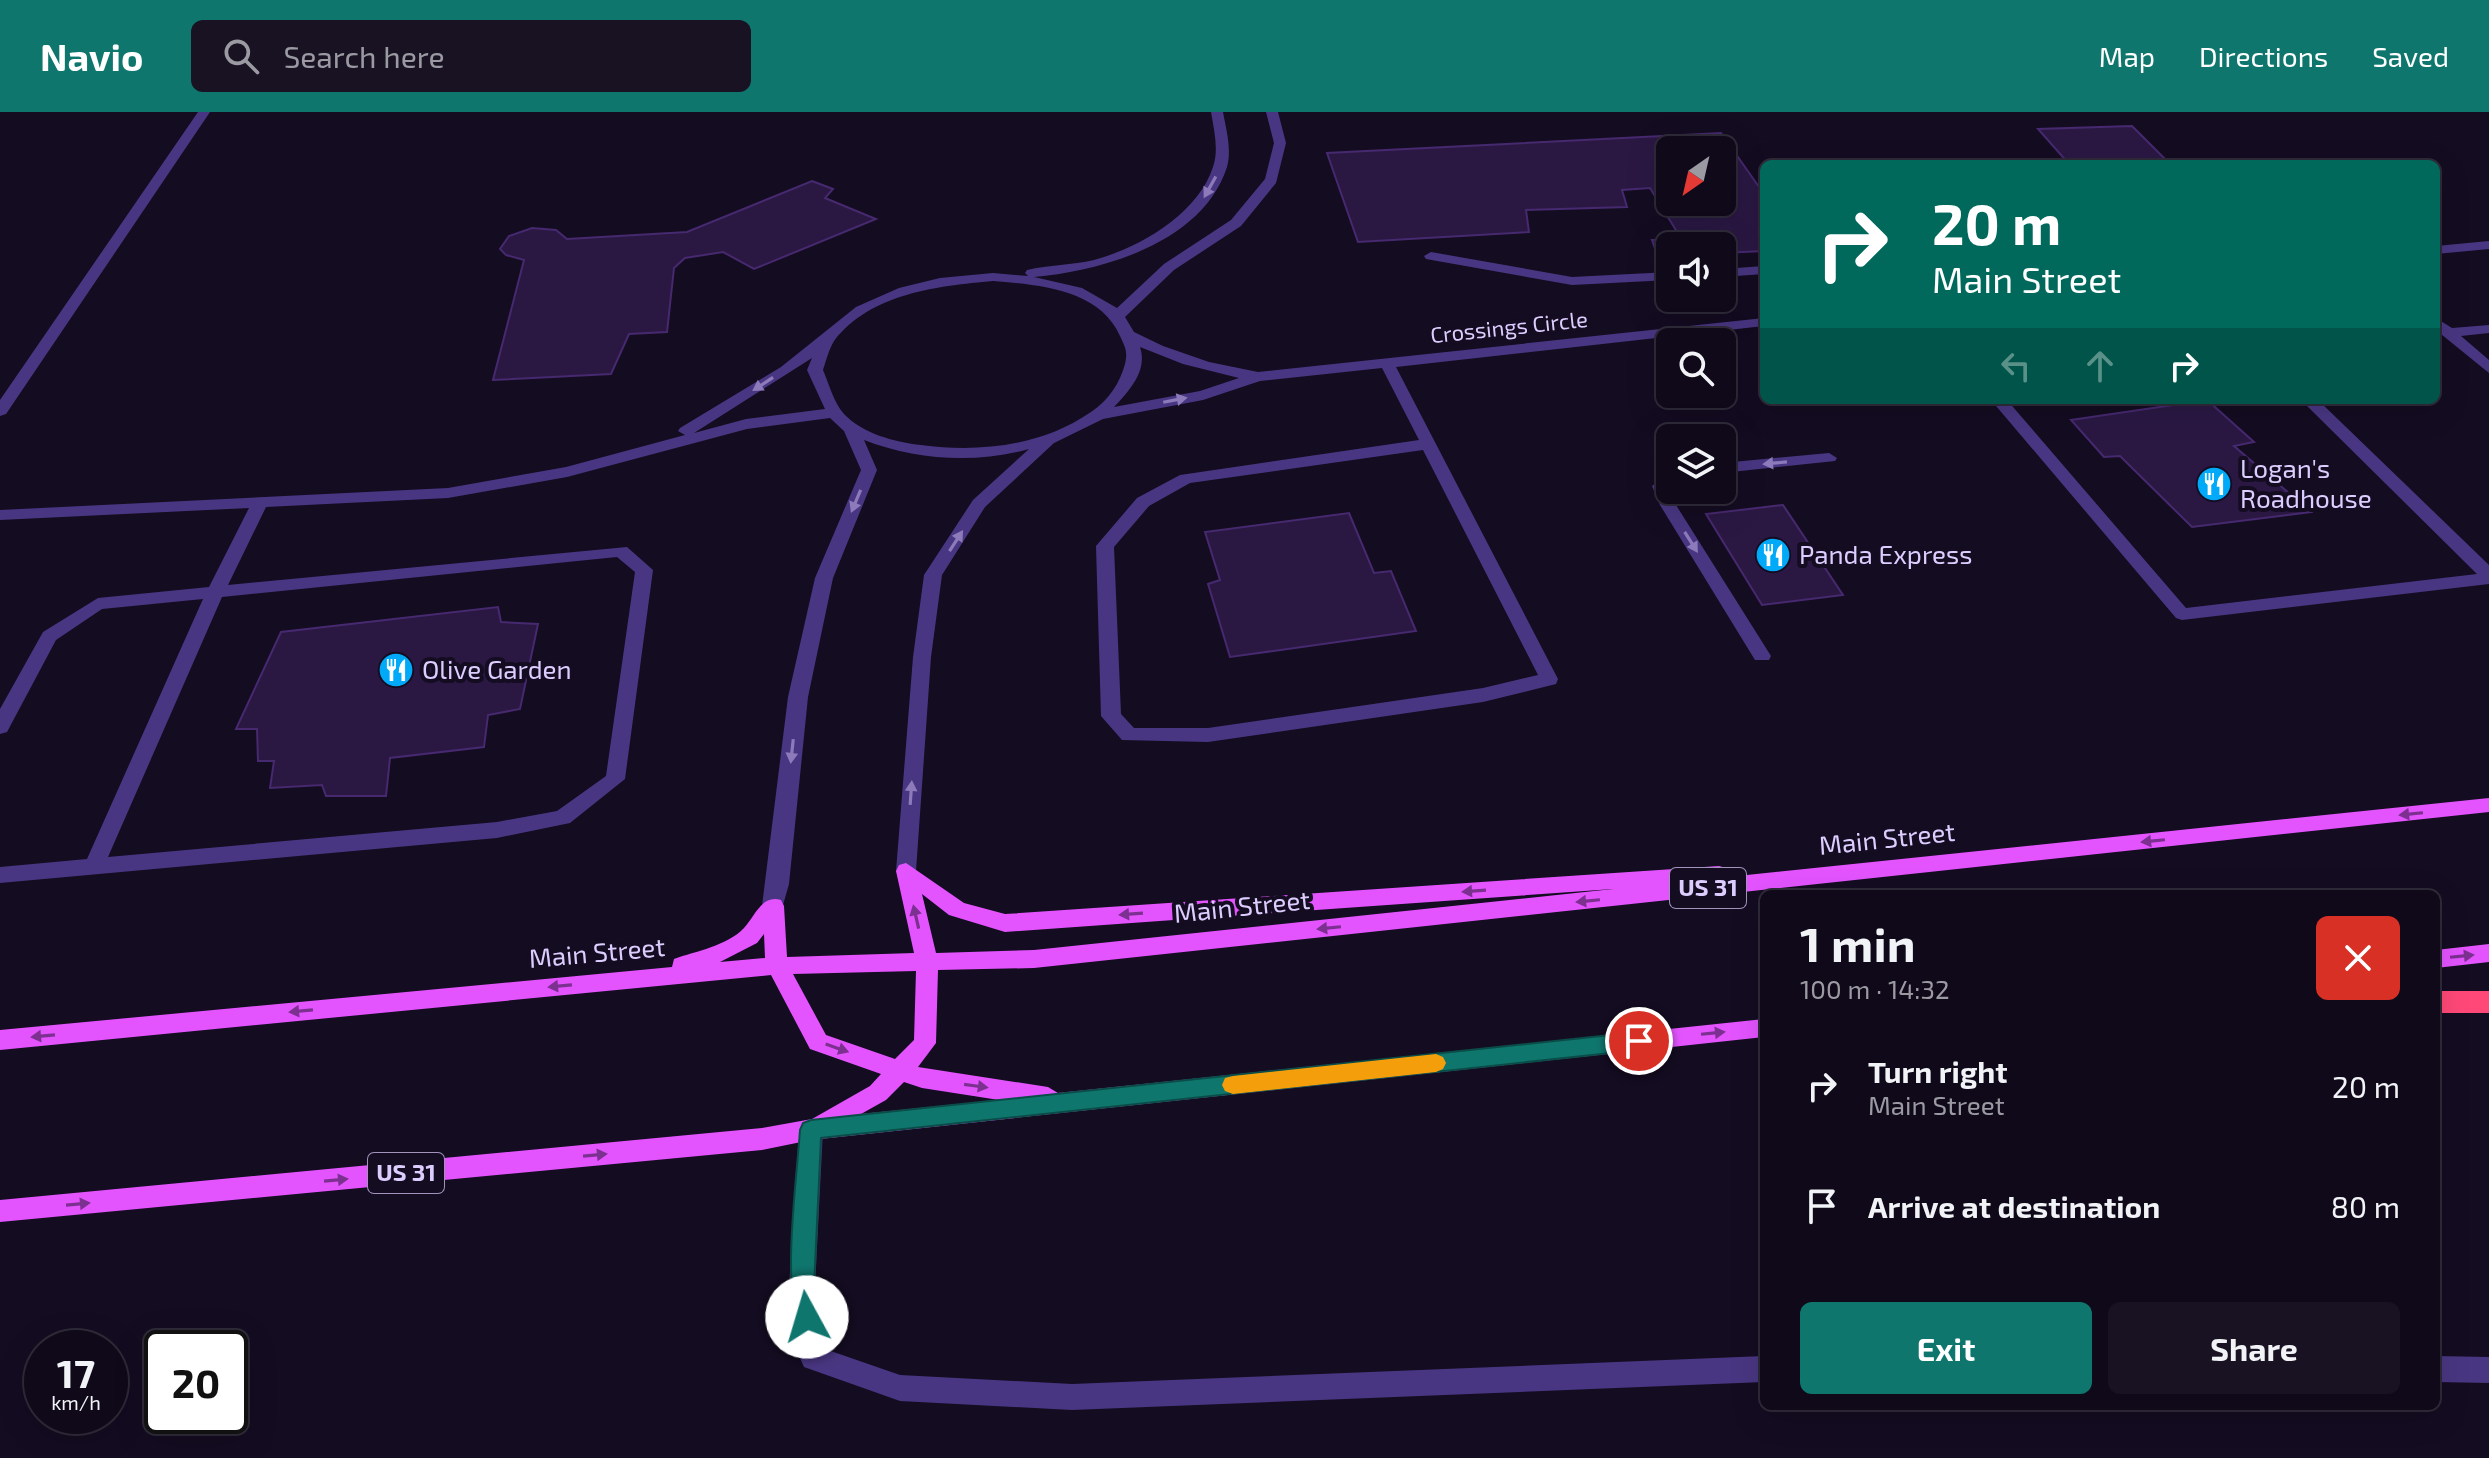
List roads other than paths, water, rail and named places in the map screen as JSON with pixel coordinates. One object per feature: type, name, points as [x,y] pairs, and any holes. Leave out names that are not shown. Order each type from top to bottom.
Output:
[{"type":"highway","points":[[2440,1002],[2489,1002]]},
{"type":"main road","name":"Main Street","points":[[0,1040],[777,966],[1034,959],[2489,805]]},
{"type":"main road","points":[[906,871],[957,909],[1005,923],[2082,849]]},
{"type":"main road","points":[[811,1130],[878,1093],[925,1043],[927,963],[906,871]]},
{"type":"main road","points":[[773,906],[777,966],[818,1042],[922,1078],[1079,1101]]},
{"type":"main road","points":[[611,982],[707,959],[749,937],[773,906]]},
{"type":"main road","points":[[2440,959],[2489,953]]},
{"type":"main road","name":"US 31","points":[[0,1211],[762,1139],[811,1130],[1760,1028]]},
{"type":"lane","points":[[0,411],[204,112]]},
{"type":"lane","points":[[666,443],[786,370],[861,310],[904,291],[940,282],[1063,270],[1107,261],[1166,231],[1208,194],[1220,165],[1223,139],[1217,112]]},
{"type":"lane","points":[[1117,316],[1169,267],[1236,223],[1271,180],[1280,143],[1272,112]]},
{"type":"lane","points":[[2440,250],[2489,245]]},
{"type":"lane","points":[[1431,256],[1572,281],[1656,277]]},
{"type":"lane","points":[[1736,272],[1760,270]]},
{"type":"lane","points":[[993,277],[1044,282],[1087,296],[1117,316],[1135,352],[1128,383],[1098,415]]},
{"type":"lane","name":"Crossings Circle","points":[[1258,377],[1760,322]]},
{"type":"lane","points":[[2440,325],[2489,368]]},
{"type":"lane","points":[[2449,333],[2489,329]]},
{"type":"lane","points":[[1126,334],[1159,351],[1202,367],[1258,377]]},
{"type":"lane","points":[[827,340],[815,370],[834,413],[851,429],[897,447],[950,454],[1009,450],[1053,438],[1098,415],[1203,395],[1258,377]]},
{"type":"lane","points":[[1387,363],[1429,444],[1549,679],[1483,695],[1208,735],[1129,735],[1111,716],[1105,546],[1143,502],[1186,479],[1429,444]]},
{"type":"lane","points":[[2002,404],[2182,614],[2489,576]]},
{"type":"lane","points":[[2313,404],[2489,576]]},
{"type":"lane","points":[[0,515],[448,493],[567,472],[746,424],[834,413]]},
{"type":"lane","points":[[773,906],[798,697],[824,578],[869,470],[851,429]]},
{"type":"lane","points":[[906,871],[922,657],[933,575],[979,504],[1053,438]]},
{"type":"lane","points":[[1736,467],[1829,458]]},
{"type":"lane","points":[[93,868],[216,591],[261,501]]},
{"type":"lane","points":[[1668,504],[1762,656]]},
{"type":"lane","points":[[0,727],[49,636],[98,604],[621,551],[644,570],[615,779],[563,818],[510,828],[0,875]]},
{"type":"lane","points":[[811,1130],[802,1287],[813,1358],[900,1388],[1072,1397],[1760,1369]]},
{"type":"lane","points":[[2440,1369],[2489,1370]]},
{"type":"place","name":"Logan's Roadhouse","points":[[2214,484]]},
{"type":"place","name":"Panda Express","points":[[1773,555]]},
{"type":"place","name":"Olive Garden","points":[[396,670]]}]
